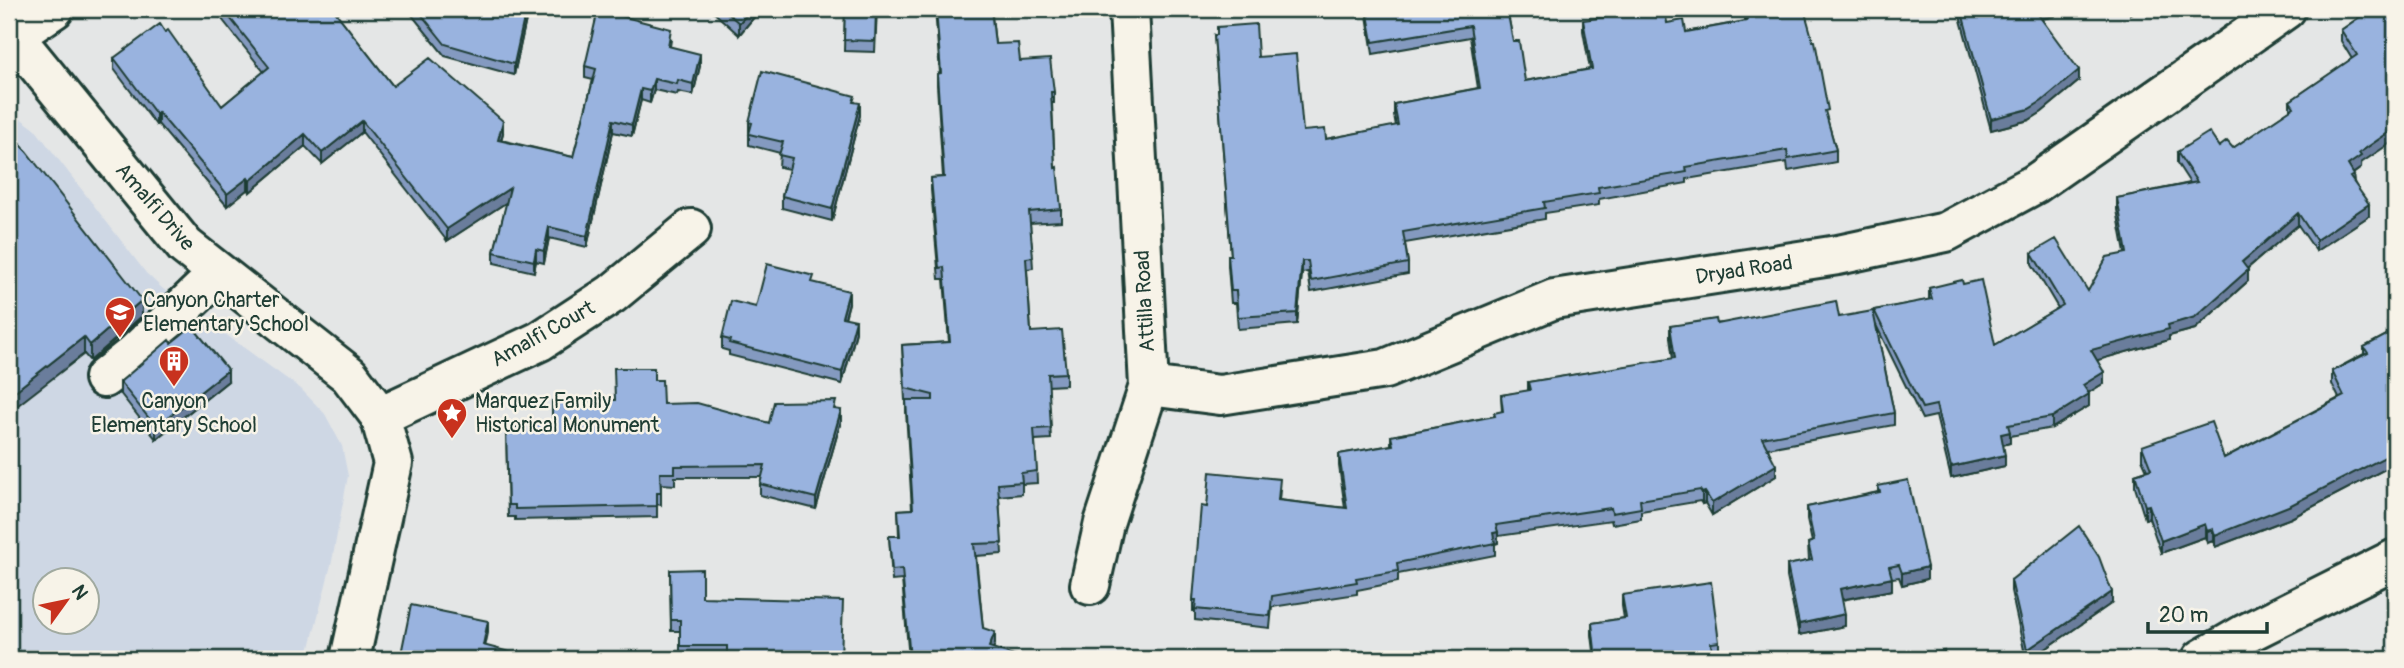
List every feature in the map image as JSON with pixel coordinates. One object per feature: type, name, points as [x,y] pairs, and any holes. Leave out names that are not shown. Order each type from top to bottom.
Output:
[{"type":"street","points":[[11,37],[54,9]]},
{"type":"street","name":"Attilla Road","points":[[1090,585],[1104,523],[1149,386],[1129,9]]},
{"type":"street","name":"Dryad Road","points":[[1149,386],[1220,395],[1385,369],[1553,299],[1838,256],[1946,232],[2035,184],[2286,9]]},
{"type":"street","name":"Amalfi Drive","points":[[11,37],[185,246],[349,375],[380,416],[393,463],[350,659]]},
{"type":"street","name":"Amalfi Court","points":[[380,416],[540,341],[612,294],[691,229]]},
{"type":"street","points":[[104,378],[134,354],[219,273]]},
{"type":"street","points":[[2202,659],[2245,634],[2395,559]]},
{"type":"shaded area","name":"Canyon Charter Elementary School","points":[[9,110],[35,129],[146,273],[163,289],[301,389],[325,414],[342,446],[348,476],[332,561],[307,659],[9,659]]},
{"type":"building","points":[[223,9],[333,9],[393,86],[430,58],[503,121],[498,140],[573,157],[596,69],[585,66],[598,10],[671,29],[668,46],[700,54],[693,84],[654,79],[650,91],[641,89],[632,125],[613,120],[587,236],[549,227],[544,251],[536,249],[534,261],[494,252],[510,188],[447,229],[362,121],[322,153],[305,134],[250,181],[248,178],[227,194],[158,112],[156,114],[114,58],[160,24],[165,32],[168,30],[222,106],[269,67]]},
{"type":"building","points":[[417,9],[526,9],[514,64],[445,44]]},
{"type":"building","points":[[723,9],[752,9],[739,23]]},
{"type":"building","points":[[845,9],[876,9],[875,41],[844,40]]},
{"type":"building","points":[[936,9],[991,9],[995,44],[1018,43],[1020,61],[1050,59],[1054,92],[1051,92],[1055,168],[1057,167],[1061,209],[1029,212],[1033,257],[1026,258],[1031,332],[1062,330],[1066,373],[1048,374],[1051,428],[1034,429],[1037,471],[1021,473],[1022,482],[998,484],[1002,543],[974,544],[983,628],[995,632],[989,647],[1026,659],[910,659],[902,569],[892,570],[889,536],[900,536],[898,510],[913,509],[906,400],[933,400],[933,395],[905,388],[902,345],[950,342],[944,267],[939,268],[931,178],[944,177]]},
{"type":"building","points":[[1367,9],[1507,9],[1513,41],[1519,41],[1525,81],[1592,69],[1583,20],[1665,9],[1667,23],[1684,20],[1686,32],[1747,21],[1745,9],[1804,9],[1815,41],[1828,110],[1825,111],[1836,150],[1788,159],[1787,150],[1686,167],[1687,172],[1598,187],[1599,193],[1544,202],[1545,208],[1403,232],[1408,263],[1311,281],[1308,261],[1302,261],[1297,313],[1238,317],[1236,291],[1231,291],[1228,255],[1231,255],[1214,35],[1217,35],[1217,27],[1256,24],[1258,57],[1296,54],[1303,131],[1325,129],[1326,139],[1398,125],[1394,104],[1480,88],[1470,26],[1373,42]]},
{"type":"building","points":[[1961,9],[2034,9],[2079,70],[2029,109],[1991,119]]},
{"type":"building","points":[[2378,9],[2395,9],[2395,128],[2359,153],[2361,156],[2348,165],[2354,175],[2350,177],[2369,204],[2316,240],[2298,213],[2242,262],[2248,270],[2195,317],[2168,325],[2169,329],[2091,350],[2104,372],[2083,385],[2089,394],[2052,417],[2008,425],[2010,432],[2001,434],[2005,455],[1951,467],[1936,405],[1922,408],[1874,310],[1932,299],[1929,288],[1962,280],[1963,284],[1981,280],[1995,345],[2063,305],[2032,253],[2056,239],[2088,291],[2107,257],[2127,253],[2117,198],[2197,182],[2177,152],[2209,132],[2219,147],[2227,141],[2233,148],[2294,107],[2290,101],[2357,55],[2341,30],[2370,10],[2372,13]]},
{"type":"building","points":[[762,71],[855,96],[853,102],[860,103],[832,209],[782,196],[792,158],[779,155],[783,142],[749,134],[752,123],[749,122]]},
{"type":"building","points":[[9,129],[142,300],[90,345],[84,337],[9,396]]},
{"type":"building","points":[[767,264],[814,276],[812,282],[849,291],[842,317],[856,320],[842,372],[729,343],[730,340],[722,338],[731,301],[756,307]]},
{"type":"building","points":[[1836,301],[1839,317],[1873,311],[1894,413],[1762,438],[1776,465],[1712,503],[1705,492],[1700,490],[1640,500],[1641,508],[1612,513],[1611,508],[1496,525],[1498,532],[1493,533],[1495,543],[1397,563],[1398,571],[1356,578],[1357,582],[1272,596],[1270,616],[1195,609],[1196,600],[1193,600],[1201,506],[1207,507],[1210,472],[1280,479],[1278,500],[1347,508],[1339,454],[1393,445],[1391,436],[1495,416],[1494,413],[1503,411],[1501,395],[1530,390],[1528,382],[1675,358],[1670,326],[1716,319],[1717,324]]},
{"type":"building","points":[[2395,317],[2395,452],[2291,505],[2215,535],[2213,529],[2207,531],[2205,524],[2161,541],[2149,505],[2145,506],[2135,474],[2151,469],[2142,446],[2211,422],[2224,458],[2344,396],[2332,371],[2368,353],[2364,347],[2392,332],[2387,322]]},
{"type":"building","name":"Canyon Elementary School","points":[[192,326],[228,370],[156,427],[120,382],[169,340],[171,343]]},
{"type":"building","points":[[614,368],[654,368],[654,380],[662,380],[663,404],[697,403],[769,423],[774,402],[836,401],[834,409],[841,410],[816,498],[760,484],[765,465],[675,466],[675,473],[660,473],[661,493],[657,493],[657,506],[515,509],[515,505],[508,505],[506,427],[519,427],[519,423],[552,424],[552,401],[615,400]]},
{"type":"building","points":[[1908,480],[1927,567],[1902,573],[1899,565],[1889,567],[1892,578],[1840,589],[1845,614],[1799,624],[1787,565],[1812,560],[1808,543],[1814,541],[1807,507],[1880,492],[1878,486]]},
{"type":"building","points":[[2079,526],[2099,557],[2112,592],[2027,650],[2011,580]]},
{"type":"building","points":[[702,569],[702,597],[843,601],[841,659],[759,659],[759,656],[727,655],[727,646],[680,646],[680,620],[671,620],[670,570]]},
{"type":"building","points":[[1711,582],[1719,642],[1711,643],[1713,659],[1596,659],[1592,623],[1626,618],[1622,595]]},
{"type":"building","points":[[411,605],[488,621],[483,645],[521,655],[523,659],[400,659]]},
{"type":"building","points":[[1944,651],[1946,659],[1909,659]]},
{"type":"building","points":[[2384,654],[2387,658],[2395,654],[2395,659],[2374,659]]},
{"type":"place","name":"Canyon Charter Elementary School","points":[[120,339]]},
{"type":"place","name":"Canyon Elementary School","points":[[174,388]]},
{"type":"place","name":"Marquez Family Historical Monument","points":[[452,440]]}]
